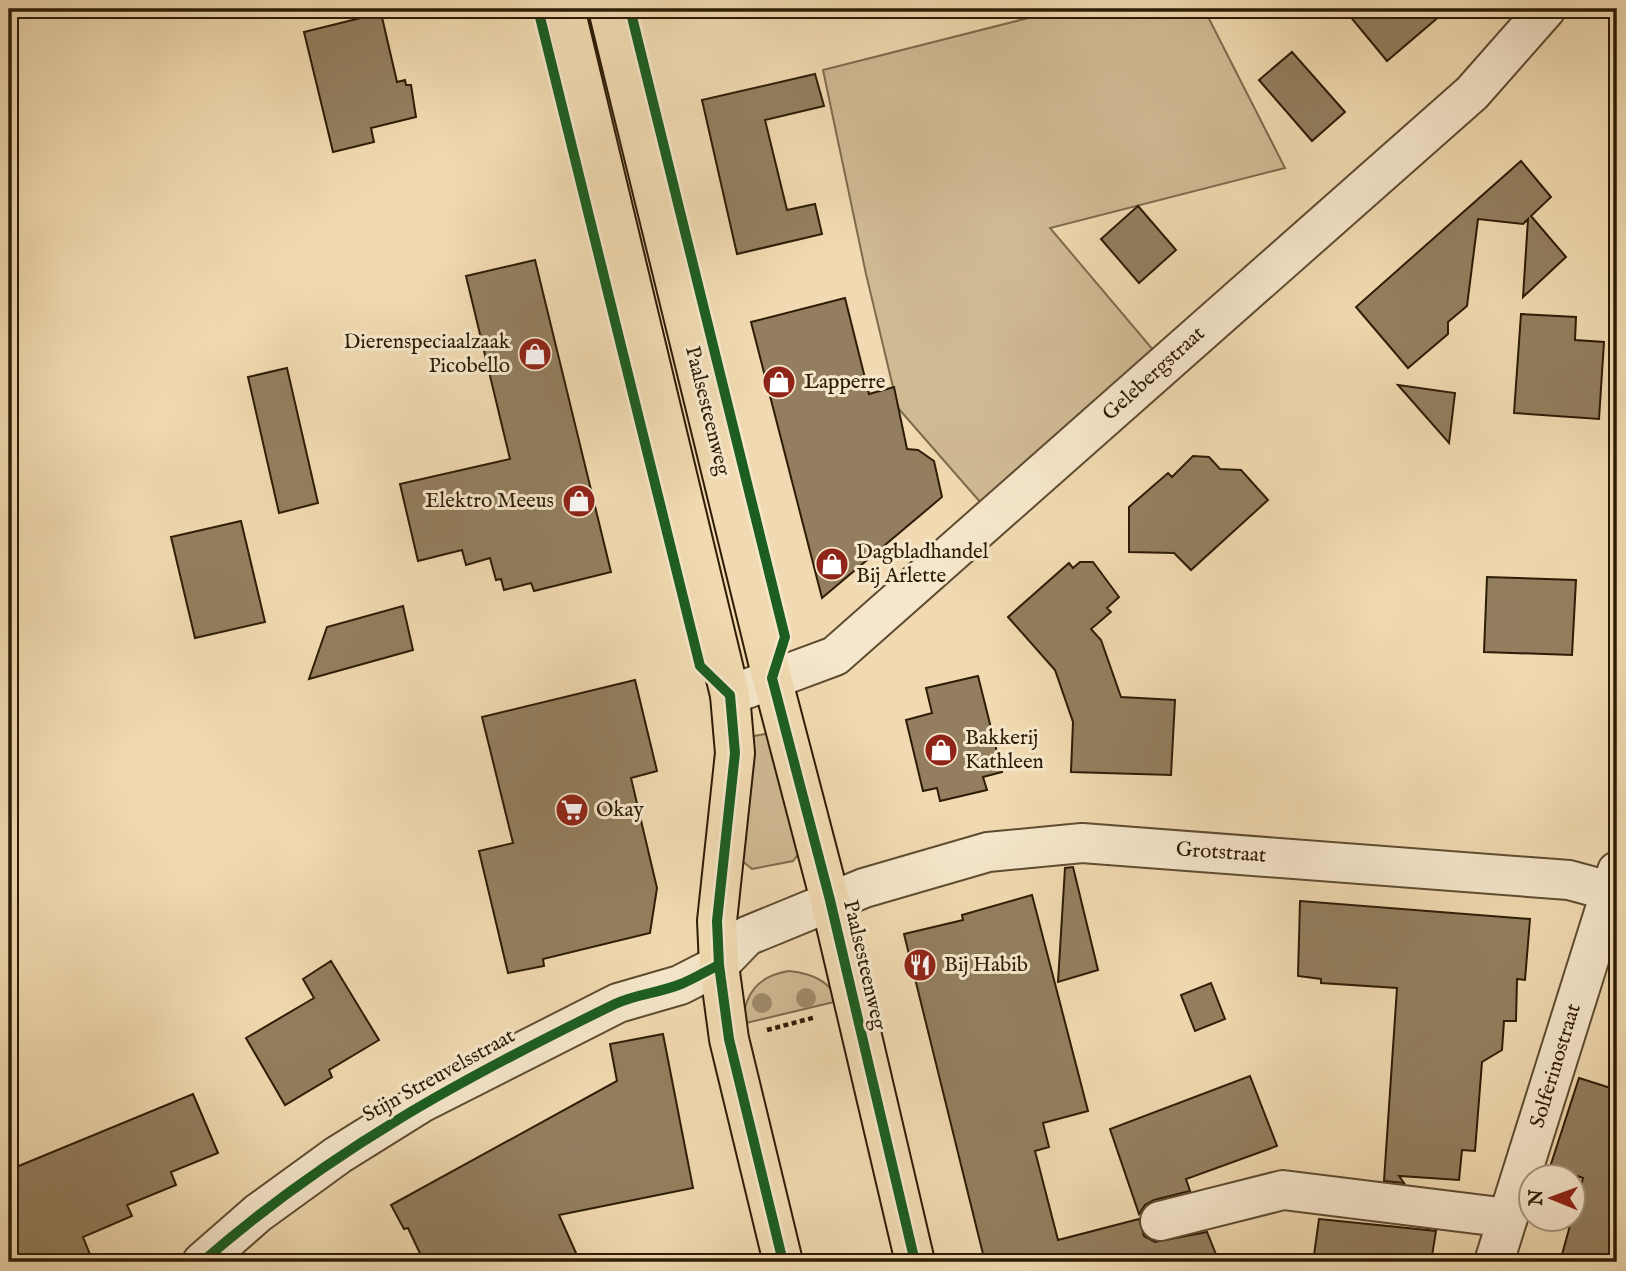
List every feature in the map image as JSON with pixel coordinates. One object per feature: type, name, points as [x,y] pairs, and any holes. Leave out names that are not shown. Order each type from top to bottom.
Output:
[{"type":"main road","name":"Paalsesteenweg","points":[[565,9],[730,695],[735,753],[717,921],[719,965],[729,1039],[783,1262]]},
{"type":"main road","name":"Paalsesteenweg","points":[[608,9],[772,678],[830,900],[915,1262]]},
{"type":"street","name":"Gelebergstraat","points":[[730,695],[835,656],[1472,93],[1546,9]]},
{"type":"street","name":"Grotstraat","points":[[830,900],[988,852],[1082,843],[1615,885]]},
{"type":"street","name":"Solferinostraat","points":[[1494,1262],[1615,885]]},
{"type":"street","name":"Stijn Streuvelsstraat","points":[[202,1262],[258,1213],[338,1155],[424,1102],[618,1003],[680,985],[719,965],[747,936],[830,900]]},
{"type":"street","points":[[1160,1221],[1283,1191],[1508,1218]]},
{"type":"path","points":[[729,1039],[854,1007]]},
{"type":"shaded area","points":[[1064,9],[1204,9],[1285,168],[1050,228],[1154,351],[981,503],[898,408],[866,274],[823,70]]},
{"type":"shaded area","points":[[754,736],[771,736],[801,851],[793,861],[752,869],[741,860],[750,746]]},
{"type":"shaded area","points":[[789,971],[825,983],[838,1001],[742,1024],[746,1004],[755,988],[769,977]]},
{"type":"building","points":[[1344,9],[1448,9],[1387,61]]},
{"type":"building","points":[[381,13],[397,82],[405,80],[406,85],[411,85],[416,117],[371,128],[374,142],[333,152],[304,32]]},
{"type":"building","points":[[1292,52],[1345,112],[1312,141],[1259,80]]},
{"type":"building","points":[[815,74],[824,106],[765,120],[787,210],[815,204],[822,234],[737,254],[702,100]]},
{"type":"building","points":[[1521,161],[1551,197],[1531,216],[1566,257],[1523,297],[1528,219],[1523,224],[1478,219],[1467,306],[1448,322],[1448,334],[1408,368],[1356,307]]},
{"type":"building","points":[[1138,206],[1176,250],[1139,283],[1101,239]]},
{"type":"building","points":[[535,260],[611,572],[534,591],[531,583],[504,590],[501,579],[496,580],[490,558],[466,565],[462,550],[418,561],[400,484],[510,459],[466,276]]},
{"type":"building","points":[[845,298],[869,394],[894,387],[907,449],[918,450],[934,461],[942,497],[822,598],[751,322]]},
{"type":"building","points":[[1521,314],[1576,317],[1575,340],[1604,342],[1599,419],[1514,413]]},
{"type":"building","points":[[287,368],[318,503],[279,513],[248,377]]},
{"type":"building","points":[[1398,385],[1455,393],[1449,443]]},
{"type":"building","points":[[1193,456],[1209,457],[1220,469],[1241,470],[1268,500],[1191,570],[1174,553],[1129,552],[1129,507],[1168,473],[1172,477]]},
{"type":"building","points":[[241,521],[265,622],[195,638],[171,537]]},
{"type":"building","points":[[1080,562],[1093,562],[1119,597],[1107,608],[1111,612],[1091,629],[1101,640],[1121,697],[1175,700],[1171,775],[1071,772],[1073,722],[1055,670],[1008,617],[1069,563],[1073,568]]},
{"type":"building","points":[[1487,577],[1576,580],[1572,655],[1484,652]]},
{"type":"building","points":[[403,606],[413,650],[309,679],[327,627]]},
{"type":"building","points":[[978,676],[1002,772],[983,777],[987,790],[940,801],[937,788],[923,791],[906,720],[932,713],[926,688]]},
{"type":"building","name":"Okay","points":[[635,680],[657,771],[631,778],[657,888],[650,933],[543,959],[544,966],[508,973],[479,851],[513,843],[482,717]]},
{"type":"building","points":[[1073,867],[1098,970],[1058,982],[1065,868]]},
{"type":"building","points":[[1032,895],[1088,1111],[1043,1123],[1049,1147],[1035,1151],[1058,1240],[1139,1219],[1144,1236],[1155,1242],[1207,1232],[1219,1262],[985,1262],[904,934],[963,920],[962,915]]},
{"type":"building","points":[[1300,901],[1530,919],[1525,980],[1517,979],[1516,1021],[1504,1021],[1502,1050],[1482,1062],[1475,1151],[1462,1150],[1459,1180],[1399,1176],[1404,1183],[1384,1181],[1397,988],[1321,983],[1321,979],[1298,976]]},
{"type":"building","points":[[331,961],[379,1040],[329,1070],[332,1077],[285,1105],[246,1038],[314,998],[303,979]]},
{"type":"building","points":[[1211,983],[1225,1019],[1195,1031],[1181,995]]},
{"type":"building","points":[[663,1034],[693,1188],[559,1215],[580,1262],[424,1262],[408,1228],[404,1229],[391,1205],[617,1081],[610,1044]]},
{"type":"building","points":[[1250,1076],[1277,1146],[1186,1179],[1190,1191],[1154,1200],[1145,1205],[1139,1214],[1110,1129]]},
{"type":"building","points":[[1579,1078],[1617,1090],[1617,1262],[1560,1262],[1568,1232],[1588,1232],[1588,1162],[1552,1162]]},
{"type":"building","points":[[193,1094],[218,1153],[171,1172],[176,1185],[127,1205],[132,1216],[83,1237],[93,1262],[9,1262],[9,1170]]},
{"type":"building","points":[[1319,1219],[1436,1231],[1431,1262],[1313,1262]]},
{"type":"cycle path","points":[[538,9],[700,666],[730,695],[735,753],[717,921],[719,965],[729,1039],[783,1262]]},
{"type":"cycle path","points":[[630,9],[785,637],[772,678],[830,900],[915,1262]]},
{"type":"cycle path","points":[[202,1262],[299,1185],[451,1089],[615,1004],[681,984],[719,965]]},
{"type":"place","name":"Dierenspeciaalzaak Picobello","points":[[535,354]]},
{"type":"place","name":"Lapperre","points":[[779,382]]},
{"type":"place","name":"Elektro Meeus","points":[[579,501]]},
{"type":"place","name":"Dagbladhandel Bij Arlette","points":[[832,564]]},
{"type":"place","name":"Bakkerij Kathleen","points":[[941,750]]},
{"type":"place","name":"Okay","points":[[572,810]]},
{"type":"place","name":"Bij Habib","points":[[920,965]]}]
